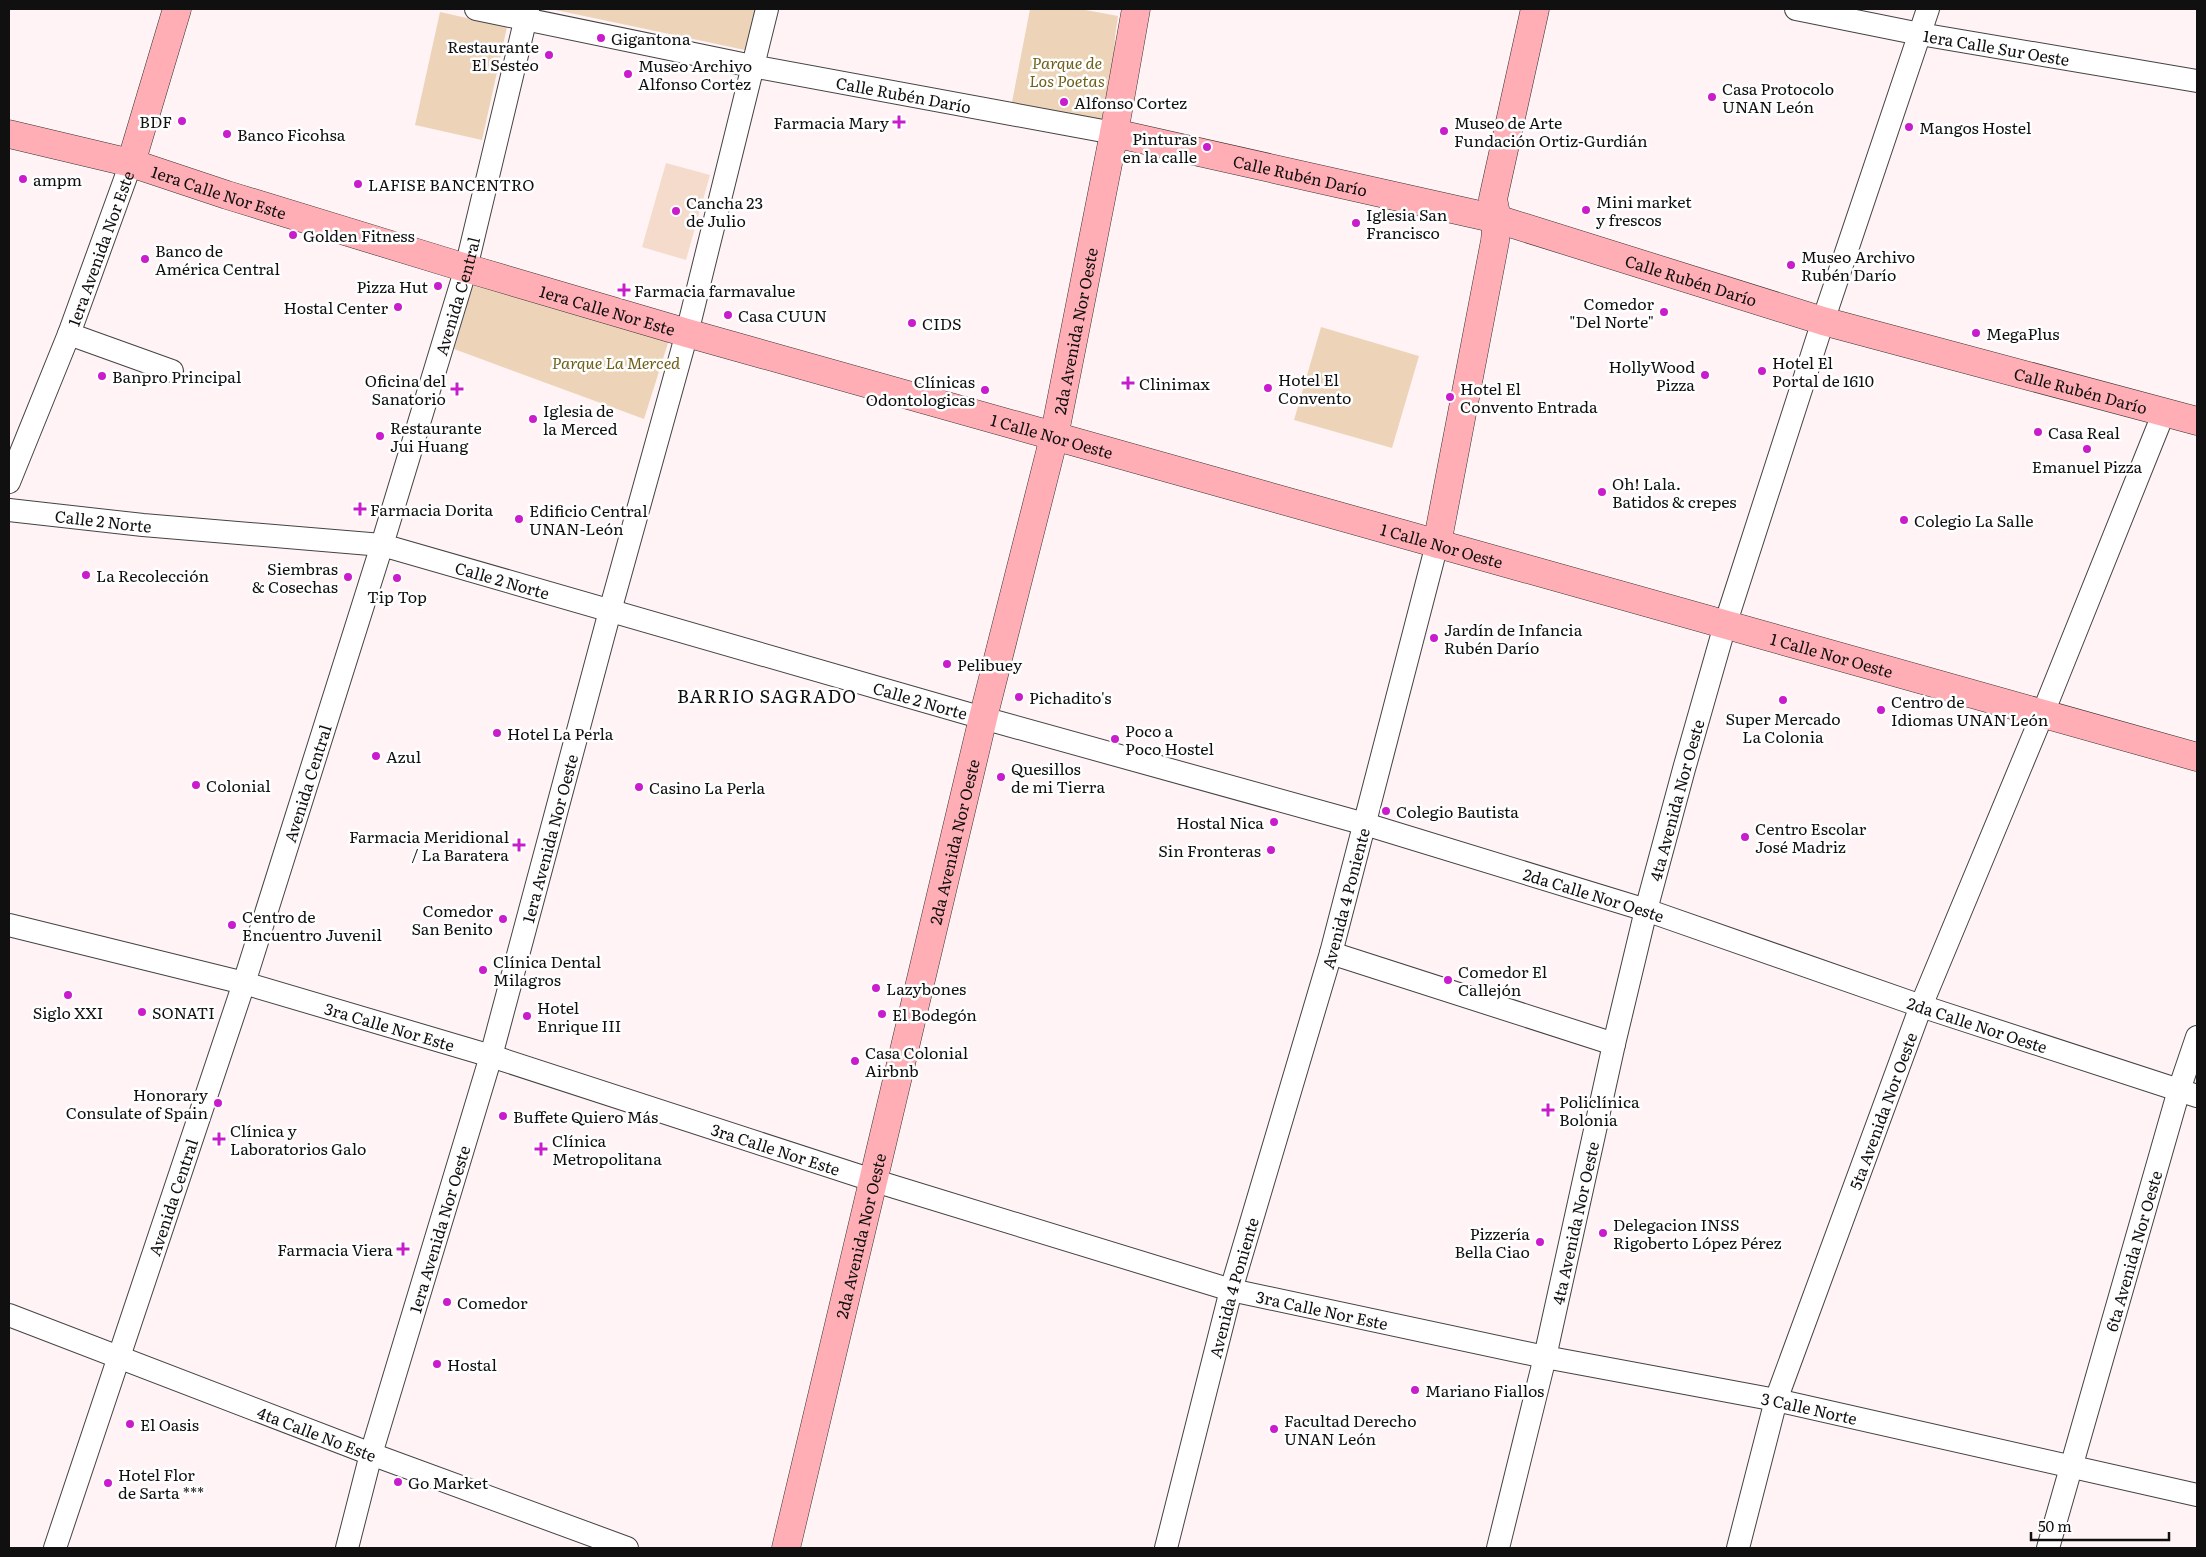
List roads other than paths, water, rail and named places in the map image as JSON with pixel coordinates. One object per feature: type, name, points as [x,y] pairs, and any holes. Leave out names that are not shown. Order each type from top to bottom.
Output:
[{"type":"street","name":"1era Avenida Nor Este","points":[[9,482],[69,334],[131,163],[177,9]]},
{"type":"street","name":"Calle Rubén Darío","points":[[476,9],[527,14],[752,66],[1114,133],[1496,230],[1823,321],[2197,421]]},
{"type":"street","name":"1era Avenida Nor Oeste","points":[[347,1548],[370,1454],[491,1056],[610,611],[687,333],[767,9]]},
{"type":"street","name":"2da Avenida Nor Oeste","points":[[786,1548],[983,718],[1054,437],[1114,133],[1136,9]]},
{"type":"street","name":"Avenida 4 Poniente","points":[[1166,1548],[1231,1290],[1331,953],[1436,544],[1496,230],[1493,199],[1535,9]]},
{"type":"street","name":"1era Calle Sur Oeste","points":[[1796,9],[1920,34],[2197,81]]},
{"type":"street","name":"4ta Avenida Nor Oeste","points":[[1498,1548],[1545,1356],[1614,1044],[1646,910],[1725,624],[1823,321],[1928,9]]},
{"type":"street","name":"Avenida Central","points":[[55,1548],[244,983],[382,545],[466,268],[527,14]]},
{"type":"street","name":"1era Calle Nor Este","points":[[9,134],[131,163],[466,268],[687,333]]},
{"type":"street","name":"1 Calle Nor Oeste","points":[[687,333],[2197,757]]},
{"type":"street","points":[[69,334],[172,371]]},
{"type":"street","name":"5ta Avenida Nor Oeste","points":[[1738,1548],[1776,1400],[1921,1006],[2043,713],[2164,412]]},
{"type":"street","name":"Calle 2 Norte","points":[[9,510],[143,525],[382,545],[983,718]]},
{"type":"street","name":"2da Calle Nor Oeste","points":[[983,718],[1365,824],[1646,910],[1921,1006],[2188,1093]]},
{"type":"street","name":"3ra Calle Nor Este","points":[[9,924],[244,983],[491,1056],[872,1180],[1231,1290],[1545,1356]]},
{"type":"street","points":[[1331,953],[1614,1044]]},
{"type":"street","name":"6ta Avenida Nor Oeste","points":[[2048,1548],[2188,1093],[2197,1037]]},
{"type":"street","name":"4ta Calle No Este","points":[[9,1315],[370,1454],[627,1548]]},
{"type":"street","name":"3 Calle Norte","points":[[1545,1356],[1776,1400],[2197,1495]]},
{"type":"place","name":"Gigantona","points":[[601,38]]},
{"type":"place","name":"Restaurante El Sesteo","points":[[549,55]]},
{"type":"place","name":"Museo Archivo Alfonso Cortez","points":[[628,74]]},
{"type":"place","name":"Casa Protocolo UNAN León","points":[[1712,97]]},
{"type":"place","name":"Alfonso Cortez","points":[[1064,102]]},
{"type":"place","name":"BDF","points":[[182,121]]},
{"type":"place","name":"Farmacia Mary","points":[[899,122]]},
{"type":"place","name":"Mangos Hostel","points":[[1909,127]]},
{"type":"place","name":"Museo de Arte Fundación Ortiz-Gurdián","points":[[1444,131]]},
{"type":"place","name":"Banco Ficohsa","points":[[227,134]]},
{"type":"place","name":"Pinturas en la calle","points":[[1207,147]]},
{"type":"place","name":"ampm","points":[[23,179]]},
{"type":"place","name":"LAFISE BANCENTRO","points":[[358,184]]},
{"type":"place","name":"Mini market y frescos","points":[[1586,210]]},
{"type":"place","name":"Cancha 23 de Julio","points":[[676,211]]},
{"type":"place","name":"Iglesia San Francisco","points":[[1356,223]]},
{"type":"place","name":"Golden Fitness","points":[[293,235]]},
{"type":"place","name":"Banco de América Central","points":[[145,259]]},
{"type":"place","name":"Museo Archivo Rubén Darío","points":[[1791,265]]},
{"type":"place","name":"Pizza Hut","points":[[438,286]]},
{"type":"place","name":"Farmacia farmavalue","points":[[624,290]]},
{"type":"place","name":"Hostal Center","points":[[398,307]]},
{"type":"place","name":"Comedor \"Del Norte\"","points":[[1664,312]]},
{"type":"place","name":"Casa CUUN","points":[[728,315]]},
{"type":"place","name":"CIDS","points":[[912,323]]},
{"type":"place","name":"MegaPlus","points":[[1976,333]]},
{"type":"place","name":"Hotel El Portal de 1610","points":[[1762,371]]},
{"type":"place","name":"HollyWood Pizza","points":[[1705,375]]},
{"type":"place","name":"Banpro Principal","points":[[102,376]]},
{"type":"place","name":"Clinimax","points":[[1128,383]]},
{"type":"place","name":"Hotel El Convento","points":[[1268,388]]},
{"type":"place","name":"Oficina del Sanatorio","points":[[457,389]]},
{"type":"place","name":"Clínicas Odontologicas","points":[[985,390]]},
{"type":"place","name":"Hotel El Convento Entrada","points":[[1450,397]]},
{"type":"place","name":"Iglesia de la Merced","points":[[533,419]]},
{"type":"place","name":"Casa Real","points":[[2038,432]]},
{"type":"place","name":"Restaurante Jui Huang","points":[[380,436]]},
{"type":"place","name":"Emanuel Pizza","points":[[2087,449]]},
{"type":"place","name":"Oh! Lala. Batidos & crepes","points":[[1602,492]]},
{"type":"place","name":"Farmacia Dorita","points":[[360,509]]},
{"type":"place","name":"Edificio Central UNAN-León","points":[[519,519]]},
{"type":"place","name":"Colegio La Salle","points":[[1904,520]]},
{"type":"place","name":"La Recolección","points":[[86,575]]},
{"type":"place","name":"Siembras & Cosechas","points":[[348,577]]},
{"type":"place","name":"Tip Top","points":[[397,578]]},
{"type":"place","name":"Jardín de Infancia Rubén Darío","points":[[1434,638]]},
{"type":"place","name":"Pelibuey","points":[[947,664]]},
{"type":"place","name":"Pichadito's","points":[[1019,697]]},
{"type":"place","name":"Super Mercado La Colonia","points":[[1783,700]]},
{"type":"place","name":"Centro de Idiomas UNAN León","points":[[1881,710]]},
{"type":"place","name":"Hotel La Perla","points":[[497,733]]},
{"type":"place","name":"Poco a Poco Hostel","points":[[1115,739]]},
{"type":"place","name":"Azul","points":[[376,756]]},
{"type":"place","name":"Quesillos de mi Tierra","points":[[1001,777]]},
{"type":"place","name":"Colonial","points":[[196,785]]},
{"type":"place","name":"Casino La Perla","points":[[639,787]]},
{"type":"place","name":"Colegio Bautista","points":[[1386,811]]},
{"type":"place","name":"Hostal Nica","points":[[1274,822]]},
{"type":"place","name":"Centro Escolar José Madriz","points":[[1745,837]]},
{"type":"place","name":"Farmacia Meridional / La Baratera","points":[[519,845]]},
{"type":"place","name":"Sin Fronteras","points":[[1271,850]]},
{"type":"place","name":"Comedor San Benito","points":[[503,919]]},
{"type":"place","name":"Centro de Encuentro Juvenil","points":[[232,925]]},
{"type":"place","name":"Clínica Dental Milagros","points":[[483,970]]},
{"type":"place","name":"Comedor El Callejón","points":[[1448,980]]},
{"type":"place","name":"Lazybones","points":[[876,988]]},
{"type":"place","name":"Siglo XXI","points":[[68,995]]},
{"type":"place","name":"SONATI","points":[[142,1012]]},
{"type":"place","name":"El Bodegón","points":[[882,1014]]},
{"type":"place","name":"Hotel Enrique III","points":[[527,1016]]},
{"type":"place","name":"Casa Colonial Airbnb","points":[[855,1061]]},
{"type":"place","name":"Honorary Consulate of Spain","points":[[218,1103]]},
{"type":"place","name":"Policlínica Bolonia","points":[[1548,1110]]},
{"type":"place","name":"Buffete Quiero Más","points":[[503,1116]]},
{"type":"place","name":"Clínica y Laboratorios Galo","points":[[219,1139]]},
{"type":"place","name":"Clínica Metropolitana","points":[[541,1149]]},
{"type":"place","name":"Delegacion INSS Rigoberto López Pérez","points":[[1603,1233]]},
{"type":"place","name":"Pizzería Bella Ciao","points":[[1540,1242]]},
{"type":"place","name":"Farmacia Viera","points":[[403,1249]]},
{"type":"place","name":"Comedor","points":[[447,1302]]},
{"type":"place","name":"Hostal","points":[[437,1364]]},
{"type":"place","name":"Mariano Fiallos","points":[[1415,1390]]},
{"type":"place","name":"El Oasis","points":[[130,1424]]},
{"type":"place","name":"Facultad Derecho UNAN León","points":[[1274,1429]]},
{"type":"place","name":"Go Market","points":[[398,1482]]},
{"type":"place","name":"Hotel Flor de Sarta ***","points":[[108,1483]]},
{"type":"district","name":"BARRIO SAGRADO","points":[[767,695]]},
{"type":"park label","name":"Parque de Los Poetas","points":[[1067,71]]},
{"type":"park label","name":"Parque La Merced","points":[[616,362]]}]
